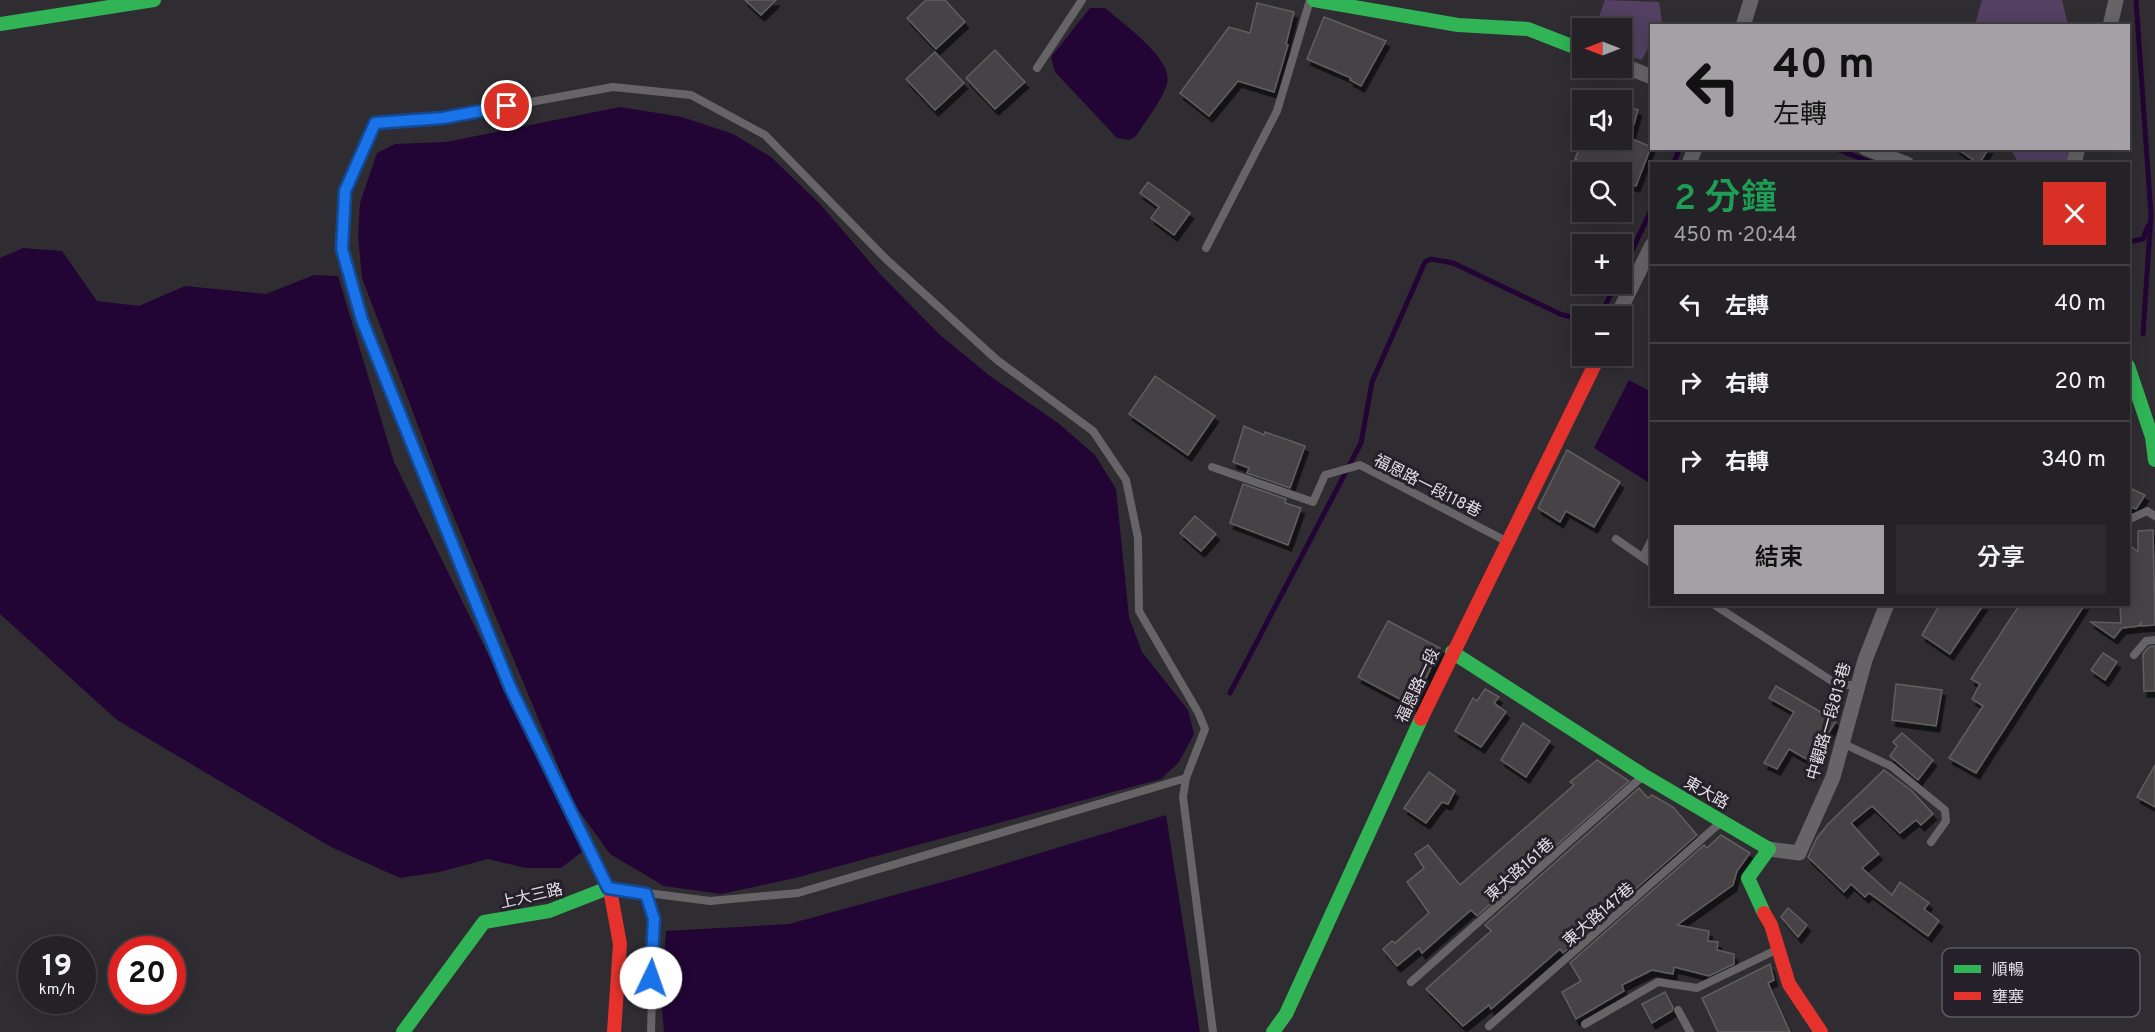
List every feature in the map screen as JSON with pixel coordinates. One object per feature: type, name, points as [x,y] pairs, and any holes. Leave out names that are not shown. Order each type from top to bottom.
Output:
[{"type":"street","points":[[0,24],[124,2],[154,0]]},
{"type":"street","points":[[1312,0],[1458,26],[1527,29],[1572,46]]},
{"type":"street","points":[[1744,24],[1751,0]]},
{"type":"street","points":[[2110,24],[2116,0]]},
{"type":"street","points":[[1632,69],[1650,76]]},
{"type":"street","points":[[1870,150],[1902,162]]},
{"type":"street","points":[[1622,306],[1650,248]]},
{"type":"street","name":"福恩路一段","points":[[1273,1032],[1286,1014],[1452,652],[1594,366]]},
{"type":"street","points":[[2130,371],[2154,436],[2155,460]]},
{"type":"street","name":"中觀路一段813巷","points":[[1770,849],[1799,853],[1833,777],[1865,660],[1886,606]]},
{"type":"street","name":"東大路","points":[[1452,652],[1643,775],[1770,849]]},
{"type":"street","points":[[1770,849],[1748,879],[1771,925],[1790,984],[1821,1032]]},
{"type":"street","points":[[608,888],[618,912],[622,955],[614,1032]]},
{"type":"street","name":"上大三路","points":[[403,1032],[484,922],[549,911],[608,888]]},
{"type":"lane","points":[[1037,68],[1082,0]]},
{"type":"lane","points":[[1206,248],[1277,111],[1312,0]]},
{"type":"lane","points":[[1186,778],[798,892],[710,901],[608,888],[510,687],[362,320],[342,249],[345,191],[375,123],[443,118],[613,87],[691,95],[765,135],[886,259],[988,352],[1093,431],[1126,480],[1137,538],[1139,611],[1198,712],[1205,729],[1186,778],[1184,797],[1213,1032]]},
{"type":"lane","name":"福恩路一段118巷","points":[[1212,467],[1313,502],[1326,475],[1360,465],[1508,542]]},
{"type":"lane","points":[[2130,519],[2146,512],[2155,516]]},
{"type":"lane","points":[[1616,539],[1650,562]]},
{"type":"lane","points":[[1643,557],[1650,543]]},
{"type":"lane","points":[[1728,608],[1838,685],[1858,685]]},
{"type":"lane","points":[[2134,656],[2146,641],[2155,640]]},
{"type":"lane","points":[[1842,743],[1891,766],[1945,810],[1946,821],[1931,842]]},
{"type":"lane","name":"東大路161巷","points":[[1411,982],[1643,775]]},
{"type":"lane","name":"東大路147巷","points":[[1490,1026],[1723,821]]},
{"type":"lane","points":[[646,894],[654,919],[651,1032]]},
{"type":"lane","points":[[1585,1024],[1658,982],[1697,988],[1779,949]]},
{"type":"lane","points":[[1678,1010],[1690,1032]]},
{"type":"shaded area","points":[[1605,0],[1659,2],[1662,21],[1660,24],[1650,24],[1650,44],[1642,60],[1632,57],[1632,18],[1599,18]]},
{"type":"shaded area","points":[[1982,0],[2062,0],[2068,24],[1975,24]]},
{"type":"shaded area","points":[[1090,8],[1105,8],[1134,32],[1155,53],[1167,74],[1167,84],[1157,104],[1136,136],[1129,140],[1117,138],[1055,72],[1051,57]]},
{"type":"shaded area","points":[[620,107],[682,117],[733,134],[771,157],[820,204],[880,274],[940,335],[990,376],[1058,423],[1095,455],[1116,489],[1129,617],[1142,652],[1188,710],[1194,734],[1179,762],[1161,779],[795,878],[721,894],[664,886],[610,854],[574,804],[439,481],[362,278],[358,236],[360,203],[377,153],[395,144],[446,142]]},
{"type":"shaded area","points":[[2011,150],[2072,150],[2069,162],[2018,162]]},
{"type":"shaded area","points":[[23,248],[62,251],[97,301],[139,306],[185,286],[266,294],[314,275],[338,276],[394,462],[584,850],[561,868],[526,868],[488,859],[439,872],[400,878],[331,847],[117,720],[0,614],[0,258]]},
{"type":"shaded area","points":[[1629,380],[1650,391],[1650,483],[1594,448]]},
{"type":"shaded area","points":[[1166,815],[1200,1032],[664,1032],[661,998],[666,931],[789,924],[964,876]]},
{"type":"building","points":[[745,0],[776,0],[761,15]]},
{"type":"building","points":[[926,0],[945,0],[965,22],[936,49],[907,18]]},
{"type":"building","points":[[1257,3],[1294,12],[1286,44],[1288,45],[1274,92],[1238,81],[1209,116],[1180,93],[1229,27],[1250,33]]},
{"type":"building","points":[[1324,17],[1386,41],[1361,86],[1350,80],[1351,78],[1307,59]]},
{"type":"building","points":[[995,50],[1025,82],[995,109],[966,78]]},
{"type":"building","points":[[935,52],[964,83],[935,110],[906,79]]},
{"type":"building","points":[[1632,108],[1638,110],[1632,131]]},
{"type":"building","points":[[1632,139],[1650,147],[1636,186],[1632,185],[1632,162],[1581,162],[1575,159],[1579,150],[1632,150]]},
{"type":"building","points":[[1959,150],[1988,150],[1980,162],[1976,162]]},
{"type":"building","points":[[1148,182],[1190,213],[1174,235],[1151,218],[1159,207],[1140,193]]},
{"type":"building","points":[[1155,376],[1215,416],[1188,455],[1129,414]]},
{"type":"building","points":[[1244,426],[1264,435],[1265,432],[1305,446],[1290,488],[1247,473],[1249,468],[1233,462]]},
{"type":"building","points":[[1567,450],[1620,482],[1594,527],[1566,511],[1560,522],[1538,508]]},
{"type":"building","points":[[1243,484],[1286,499],[1285,503],[1301,508],[1288,545],[1230,523]]},
{"type":"building","points":[[2132,489],[2145,495],[2136,509],[2130,507]]},
{"type":"building","points":[[1195,516],[1216,534],[1201,551],[1180,533]]},
{"type":"building","points":[[2153,530],[2155,625],[2141,626],[2141,623],[2139,626],[2122,628],[2114,638],[2091,622],[2121,623],[2120,606],[2130,606],[2130,546],[2138,552],[2138,531]]},
{"type":"building","points":[[1939,606],[1983,606],[1950,654],[1922,635]]},
{"type":"building","points":[[2019,606],[2084,606],[1976,773],[1949,758],[1983,706],[1972,699],[1980,684],[1971,679]]},
{"type":"building","points":[[1388,621],[1440,648],[1413,706],[1358,677]]},
{"type":"building","points":[[2155,646],[2155,691],[2144,691],[2143,654],[2149,647]]},
{"type":"building","points":[[2103,653],[2117,662],[2105,680],[2091,670]]},
{"type":"building","points":[[1896,684],[1942,690],[1936,726],[1892,720]]},
{"type":"building","points":[[1776,686],[1836,721],[1820,747],[1824,749],[1815,764],[1789,749],[1777,769],[1764,763],[1794,712],[1769,698]]},
{"type":"building","points":[[1485,689],[1499,697],[1494,703],[1506,712],[1481,747],[1455,731],[1473,698],[1477,701]]},
{"type":"building","points":[[1523,723],[1550,741],[1526,777],[1501,760]]},
{"type":"building","points":[[1902,733],[1933,760],[1918,780],[1890,756],[1897,746],[1893,742]]},
{"type":"building","points":[[1597,760],[1629,781],[1477,916],[1471,910],[1422,953],[1419,948],[1397,966],[1383,949],[1392,941],[1395,943],[1429,913],[1407,882],[1424,868],[1415,854],[1428,845],[1460,885],[1574,785],[1570,782]]},
{"type":"building","points":[[2155,765],[2155,807],[2137,797]]},
{"type":"building","points":[[1884,770],[1911,790],[1933,814],[1921,825],[1916,820],[1900,833],[1872,806],[1851,823],[1879,854],[1862,868],[1892,895],[1900,882],[1929,903],[1924,909],[1939,921],[1928,936],[1869,893],[1865,897],[1851,884],[1844,892],[1808,857],[1817,838],[1828,824]]},
{"type":"building","points":[[1429,772],[1455,791],[1448,804],[1442,802],[1426,823],[1404,808]]},
{"type":"building","points":[[1639,788],[1648,798],[1652,795],[1673,807],[1697,835],[1563,953],[1560,949],[1491,1009],[1489,1005],[1463,1026],[1426,989],[1491,931],[1485,925]]},
{"type":"building","points":[[1721,835],[1750,853],[1737,871],[1733,885],[1677,925],[1709,931],[1708,941],[1718,942],[1717,950],[1734,954],[1734,964],[1709,976],[1674,967],[1673,974],[1652,970],[1622,985],[1624,991],[1576,1019],[1562,992],[1581,981],[1570,963],[1704,845],[1707,848]]},
{"type":"building","points":[[1788,908],[1807,925],[1798,937],[1781,917]]},
{"type":"building","points":[[1770,964],[1774,980],[1768,983],[1790,1032],[1718,1032],[1702,998]]},
{"type":"building","points":[[1665,992],[1673,1007],[1672,1011],[1652,1023],[1642,1004]]},
{"type":"waterway","points":[[2136,0],[2151,215],[2143,334]]},
{"type":"waterway","points":[[1674,162],[1679,150]]},
{"type":"waterway","points":[[1839,150],[1870,162]]},
{"type":"waterway","points":[[1632,251],[1650,212]]},
{"type":"waterway","points":[[2130,242],[2143,239],[2148,226]]},
{"type":"waterway","points":[[1230,693],[1361,443],[1372,382],[1425,262],[1431,259],[1453,263],[1560,314],[1572,317]]},
{"type":"waterway","points":[[1605,306],[1611,294]]},
{"type":"traffic: fast","points":[[0,24],[154,0]]},
{"type":"traffic: fast","points":[[1314,0],[1458,25],[1528,29],[1572,46]]},
{"type":"traffic: fast","points":[[2130,372],[2152,437],[2155,460]]},
{"type":"traffic: fast","points":[[1452,652],[1643,775],[1769,849],[1748,878],[1764,913]]},
{"type":"traffic: fast","points":[[1273,1032],[1286,1014],[1421,719]]},
{"type":"traffic: fast","points":[[403,1032],[484,922],[549,911],[608,888],[611,895]]},
{"type":"traffic: jam","points":[[1421,719],[1594,366]]},
{"type":"traffic: jam","points":[[611,895],[620,944],[614,1032]]},
{"type":"traffic: jam","points":[[1764,913],[1771,925],[1789,984],[1821,1032]]},
{"type":"route","points":[[507,106],[443,118],[375,123],[345,191],[342,249],[362,320],[510,687],[608,888],[646,894],[654,919],[651,978]]}]
